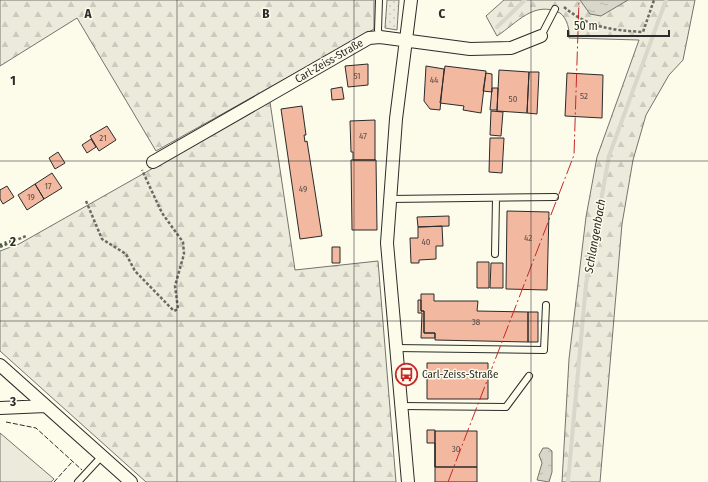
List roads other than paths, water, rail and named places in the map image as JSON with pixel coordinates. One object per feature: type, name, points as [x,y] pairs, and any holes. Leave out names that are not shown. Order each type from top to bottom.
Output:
[{"type":"street","points":[[408,482],[387,243],[396,119],[411,0]]},
{"type":"street","name":"Carl-Zeiss-Straße","points":[[153,162],[369,38],[380,37],[470,50],[511,48],[541,36]]},
{"type":"street","points":[[0,365],[131,482]]},
{"type":"street","points":[[0,408],[46,406]]},
{"type":"lane","points":[[379,0],[378,30],[380,37]]},
{"type":"lane","points":[[541,36],[555,9]]},
{"type":"lane","points":[[390,199],[555,197]]},
{"type":"lane","points":[[495,254],[496,198]]},
{"type":"lane","points":[[396,348],[544,350],[546,305]]},
{"type":"lane","points":[[402,406],[506,406],[529,376]]},
{"type":"lane","points":[[78,482],[102,456]]},
{"type":"water","points":[[580,0],[628,0],[601,16],[590,14]]},
{"type":"water","points":[[543,448],[548,448],[552,451],[552,472],[549,482],[537,480],[542,463],[539,455]]},
{"type":"waterway","name":"Schlangenbach","points":[[497,27],[525,0]]},
{"type":"waterway","name":"Schlangenbach","points":[[568,482],[586,284],[609,156],[666,0]]},
{"type":"place","name":"Carl-Zeiss-Straße","points":[[407,374]]}]
